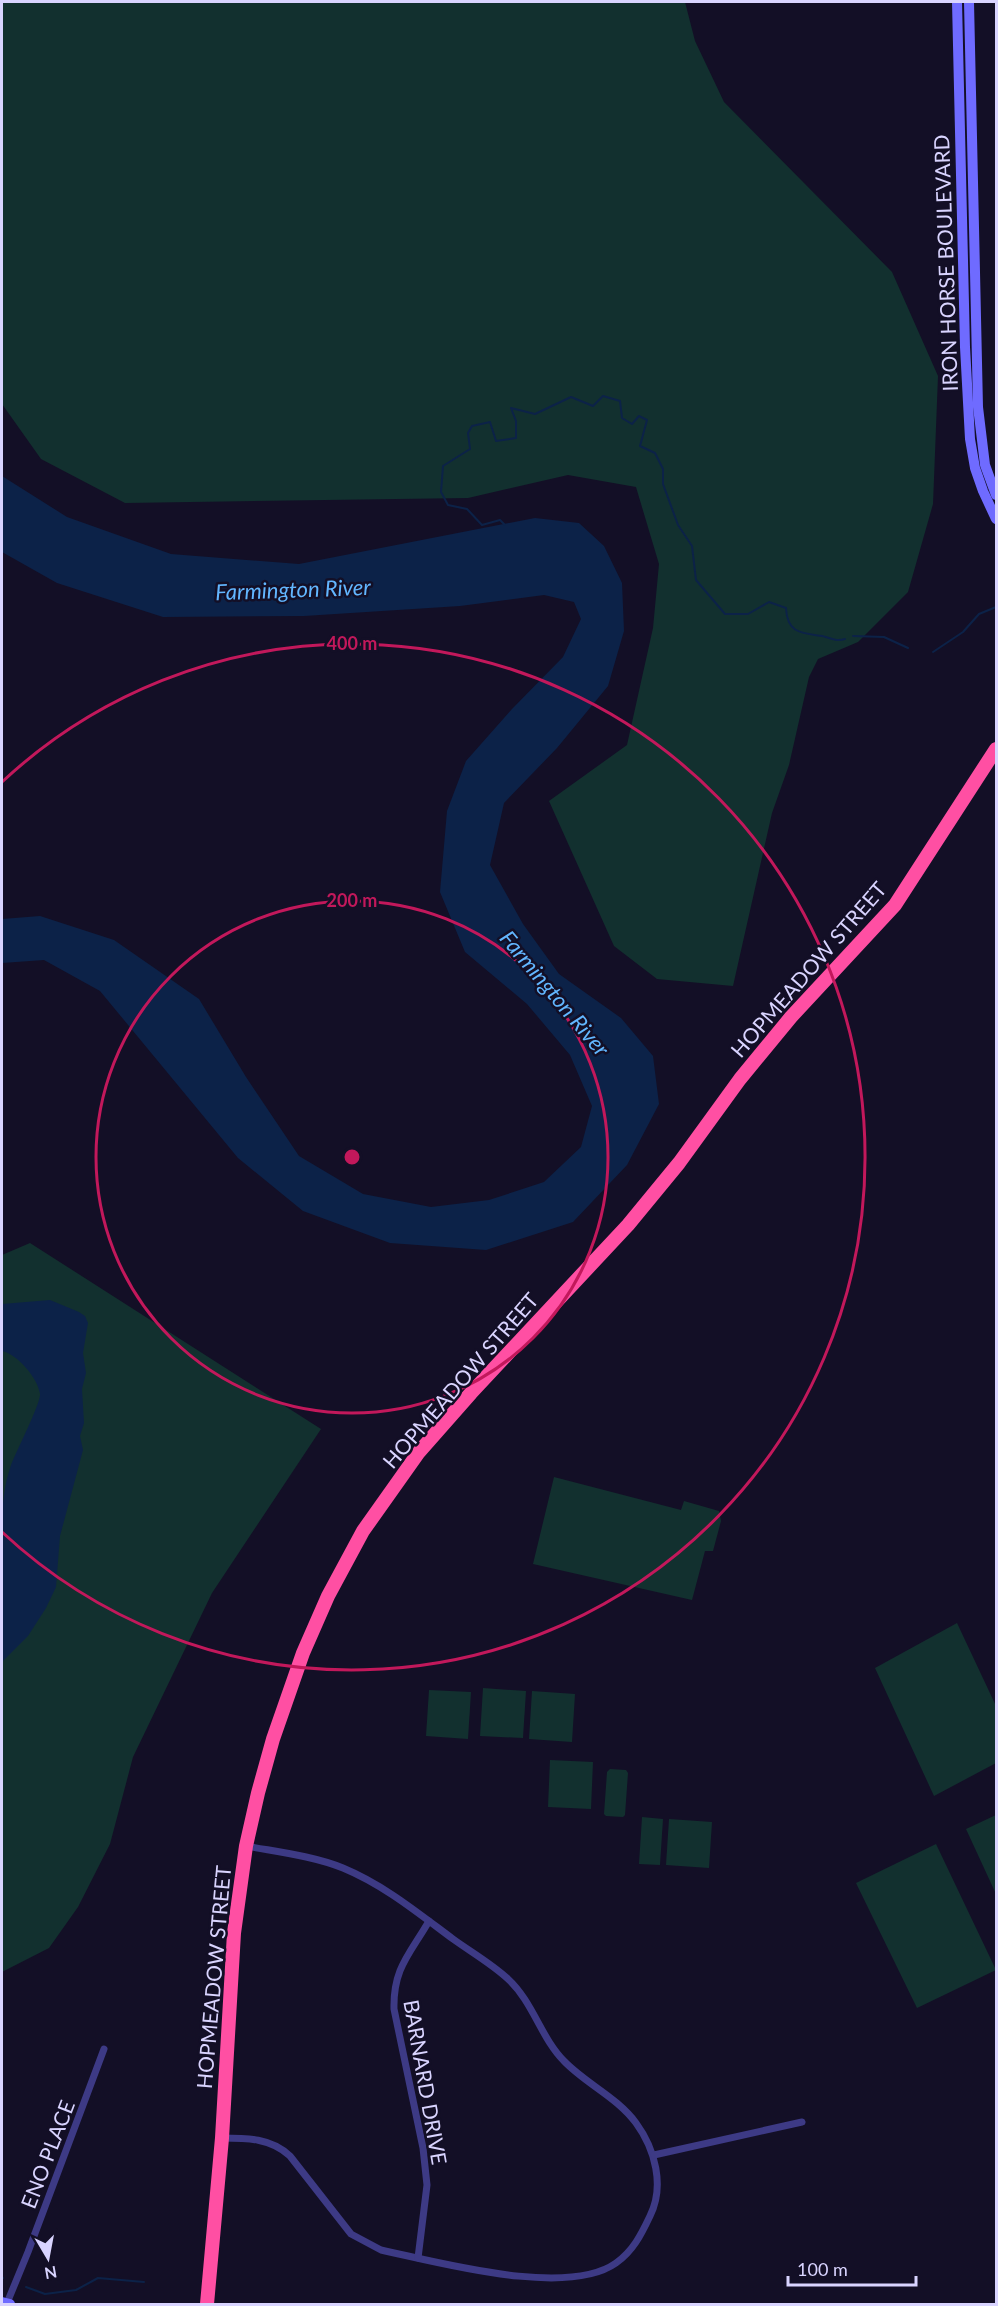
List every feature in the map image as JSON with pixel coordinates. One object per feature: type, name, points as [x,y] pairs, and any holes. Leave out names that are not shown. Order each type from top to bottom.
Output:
[{"type":"highway","name":"HOPMEADOW STREET","points":[[207,2304],[222,2138],[234,1933],[246,1846],[273,1739],[303,1653],[328,1596],[363,1531],[419,1452],[628,1225],[679,1163],[740,1079],[791,1017],[895,905],[992,765],[996,749]]},
{"type":"street","name":"IRON HORSE BOULEVARD","points":[[957,2],[965,347],[970,439],[975,468],[996,519]]},
{"type":"street","name":"IRON HORSE BOULEVARD","points":[[969,2],[978,407],[985,465],[996,495]]},
{"type":"street","points":[[222,2138],[254,2139],[271,2142],[282,2148],[351,2234],[381,2250],[495,2272],[551,2279],[588,2276],[601,2271],[627,2254],[641,2236],[654,2208],[657,2193],[654,2155],[634,2121],[617,2103],[562,2059],[524,1998],[508,1979],[380,1886],[342,1867],[246,1846]]},
{"type":"street","name":"BARNARD DRIVE","points":[[418,2258],[427,2185],[423,2148],[394,2009],[393,1992],[404,1959],[429,1921]]},
{"type":"street","name":"ENO PLACE","points":[[6,2303],[28,2253],[104,2049]]},
{"type":"street","points":[[654,2155],[802,2122]]},
{"type":"green space","points":[[2,2],[685,2],[695,41],[724,102],[892,272],[938,376],[933,504],[908,592],[858,642],[818,659],[809,677],[789,765],[772,813],[733,986],[657,979],[614,946],[549,801],[627,745],[653,628],[659,564],[636,487],[568,475],[468,498],[125,503],[41,459],[2,404]]},
{"type":"green space","points":[[30,1243],[321,1429],[212,1593],[133,1757],[110,1844],[78,1907],[49,1948],[2,1972],[2,1255]]},
{"type":"green space","points":[[554,1477],[681,1510],[684,1501],[719,1511],[721,1521],[713,1551],[705,1551],[692,1600],[533,1564]]},
{"type":"green space","points":[[957,1623],[996,1706],[996,1763],[934,1796],[875,1668]]},
{"type":"green space","points":[[483,1688],[526,1691],[523,1738],[480,1736]]},
{"type":"green space","points":[[429,1690],[471,1692],[468,1739],[426,1736]]},
{"type":"green space","points":[[532,1691],[575,1694],[572,1742],[529,1739]]},
{"type":"green space","points":[[550,1760],[593,1762],[591,1809],[548,1807]]},
{"type":"green space","points":[[610,1769],[626,1770],[628,1773],[623,1817],[604,1814],[607,1772]]},
{"type":"green space","points":[[996,1815],[996,1894],[966,1829]]},
{"type":"green space","points":[[642,1817],[663,1819],[660,1865],[639,1864]]},
{"type":"green space","points":[[669,1819],[712,1822],[709,1868],[666,1865]]},
{"type":"green space","points":[[936,1844],[996,1970],[917,2008],[856,1883]]},
{"type":"water","name":"Farmington River","points":[[2,476],[67,517],[171,554],[299,564],[535,518],[579,523],[604,546],[622,583],[624,631],[608,686],[557,748],[504,803],[490,865],[523,924],[559,974],[621,1018],[653,1056],[659,1104],[627,1165],[573,1222],[486,1250],[390,1243],[303,1211],[238,1158],[100,991],[44,960],[2,963],[2,919],[40,916],[114,940],[199,999],[246,1077],[299,1156],[363,1194],[431,1207],[489,1200],[544,1182],[581,1147],[592,1106],[570,1055],[527,1004],[465,952],[440,892],[447,811],[466,761],[512,709],[563,657],[581,619],[574,602],[544,595],[460,606],[304,616],[163,617],[57,583],[2,552]]},
{"type":"water","points":[[50,1300],[79,1312],[85,1316],[88,1323],[83,1353],[86,1373],[82,1389],[84,1423],[80,1436],[83,1450],[60,1536],[56,1587],[28,1636],[2,1662],[3,1501],[11,1465],[33,1417],[40,1394],[26,1368],[14,1357],[2,1351],[2,1304]]},
{"type":"waterway","points":[[505,525],[500,520],[482,525],[467,509],[448,505],[441,492],[443,466],[470,449],[468,433],[472,426],[490,422],[496,441],[516,438],[516,421],[511,408],[535,414],[571,397],[593,406],[603,396],[620,401],[622,418],[632,424],[639,416],[647,420],[640,446],[655,453],[663,469],[663,484],[678,525],[692,546],[696,580],[725,614],[748,614],[769,602],[786,608],[789,622],[796,630],[836,640],[845,639]]},
{"type":"waterway","points":[[933,652],[963,632],[979,614],[996,607]]},
{"type":"waterway","points":[[853,636],[884,637],[908,648]]},
{"type":"waterway","points":[[26,2287],[45,2294],[76,2290],[98,2278],[144,2282]]}]
